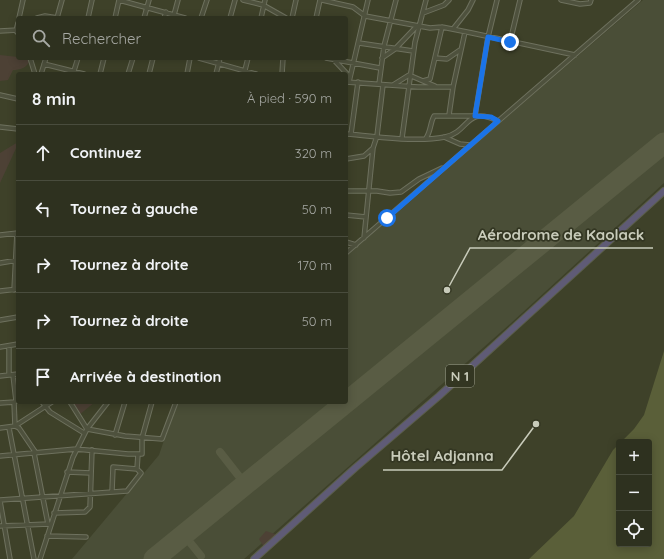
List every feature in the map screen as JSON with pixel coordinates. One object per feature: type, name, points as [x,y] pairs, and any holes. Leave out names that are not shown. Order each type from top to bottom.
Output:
[{"type":"highway","name":"N 1","points":[[254,559],[355,468],[439,396],[664,191]]},
{"type":"street","points":[[19,16],[23,0]]},
{"type":"street","points":[[58,16],[62,0]]},
{"type":"street","points":[[88,16],[92,0]]},
{"type":"street","points":[[115,16],[119,0],[178,16]]},
{"type":"street","points":[[145,16],[149,0]]},
{"type":"street","points":[[174,15],[178,0]]},
{"type":"street","points":[[202,16],[207,0]]},
{"type":"street","points":[[230,16],[234,0]]},
{"type":"street","points":[[243,0],[264,5],[283,16]]},
{"type":"street","points":[[261,16],[265,0]]},
{"type":"street","points":[[292,16],[296,0]]},
{"type":"street","points":[[317,16],[321,0],[353,7],[364,16],[453,29],[575,55]]},
{"type":"street","points":[[336,4],[344,0]]},
{"type":"street","points":[[348,80],[354,63],[368,0]]},
{"type":"street","points":[[364,238],[373,148],[377,136],[381,84],[380,68],[396,0]]},
{"type":"street","points":[[402,138],[418,25],[426,0]]},
{"type":"street","points":[[423,13],[450,0]]},
{"type":"street","points":[[453,29],[468,10],[473,0]]},
{"type":"street","points":[[475,116],[488,37],[497,0]]},
{"type":"street","points":[[510,42],[520,0]]},
{"type":"street","points":[[561,0],[580,4],[590,3],[591,0]]},
{"type":"street","points":[[348,251],[638,0]]},
{"type":"street","points":[[165,16],[166,12]]},
{"type":"street","points":[[382,58],[395,49],[418,25]]},
{"type":"street","points":[[423,81],[430,79],[442,27]]},
{"type":"street","points":[[0,31],[16,31]]},
{"type":"street","points":[[449,115],[453,87],[465,32]]},
{"type":"street","points":[[359,42],[414,51]]},
{"type":"street","points":[[434,58],[447,59],[461,50]]},
{"type":"street","points":[[31,60],[34,72]]},
{"type":"street","points":[[42,72],[45,60]]},
{"type":"street","points":[[74,72],[77,60]]},
{"type":"street","points":[[100,72],[104,60]]},
{"type":"street","points":[[129,72],[132,60]]},
{"type":"street","points":[[150,72],[152,60]]},
{"type":"street","points":[[187,72],[190,60]]},
{"type":"street","points":[[205,60],[244,72],[247,60]]},
{"type":"street","points":[[216,72],[219,60]]},
{"type":"street","points":[[282,72],[284,60]]},
{"type":"street","points":[[334,60],[380,68]]},
{"type":"street","points":[[334,60],[345,72]]},
{"type":"street","points":[[44,64],[71,72]]},
{"type":"street","points":[[410,75],[437,87]]},
{"type":"street","points":[[392,86],[410,75]]},
{"type":"street","points":[[348,82],[409,87],[453,87]]},
{"type":"street","points":[[358,82],[351,134],[402,138],[444,137],[463,128],[469,119],[475,116]]},
{"type":"street","points":[[0,95],[16,99]]},
{"type":"street","points":[[426,138],[430,131],[434,116],[449,115],[491,117],[498,121]]},
{"type":"street","points":[[0,127],[16,129]]},
{"type":"street","points":[[444,137],[460,144],[470,145]]},
{"type":"street","points":[[348,159],[364,156],[373,148]]},
{"type":"street","points":[[348,191],[390,193],[401,192],[419,179],[446,166]]},
{"type":"street","points":[[348,216],[366,217]]},
{"type":"street","points":[[0,235],[16,233]]},
{"type":"street","points":[[348,242],[356,244]]},
{"type":"street","points":[[0,263],[16,260]]},
{"type":"street","points":[[0,291],[16,290]]},
{"type":"street","points":[[0,320],[16,317]]},
{"type":"street","points":[[0,347],[16,344]]},
{"type":"street","points":[[9,346],[11,375],[16,401],[15,426]]},
{"type":"street","points":[[0,376],[16,374]]},
{"type":"street","points":[[0,403],[16,401]]},
{"type":"street","points":[[43,404],[45,407],[84,433]]},
{"type":"street","points":[[0,428],[15,426],[49,404]]},
{"type":"street","points":[[71,404],[87,429],[115,435],[163,439],[175,404]]},
{"type":"street","points":[[40,559],[49,524],[76,449],[84,433],[106,404]]},
{"type":"street","points":[[115,435],[124,404]]},
{"type":"street","points":[[0,456],[76,449],[138,454],[143,453],[142,438],[151,404]]},
{"type":"street","points":[[15,426],[19,428],[35,453],[49,524]]},
{"type":"street","points":[[9,428],[34,559]]},
{"type":"street","points":[[54,512],[87,512],[91,506],[92,450]]},
{"type":"street","points":[[137,469],[138,454]]},
{"type":"street","points":[[10,559],[0,500],[60,494],[91,493],[128,490],[141,473],[137,469],[113,467],[112,491]]},
{"type":"street","points":[[68,472],[91,472]]},
{"type":"street","points":[[0,526],[49,524]]},
{"type":"street","points":[[47,536],[86,537]]},
{"type":"shaded area","points":[[643,0],[664,0],[664,183],[510,324],[244,559],[72,559],[159,455],[176,404],[348,404],[348,253]]},
{"type":"shaded area","points":[[0,55],[16,57],[16,60],[30,60],[23,68],[13,70],[8,80],[0,81]]},
{"type":"shaded area","points":[[16,143],[16,148],[0,183],[0,153]]},
{"type":"shaded area","points":[[664,351],[664,559],[529,559],[574,516],[616,447],[616,547],[652,547],[652,439],[624,439],[634,429],[644,415]]},
{"type":"shaded area","points":[[72,404],[93,404],[79,415]]},
{"type":"shaded area","points":[[266,531],[275,534],[276,539],[264,547],[259,539]]},
{"type":"taxiway","points":[[220,452],[245,484]]},
{"type":"taxiway","points":[[184,535],[201,556]]},
{"type":"runway","points":[[348,401],[664,143]]},
{"type":"runway","points":[[154,559],[344,404]]},
{"type":"place","name":"Aérodrome de Kaolack","points":[[447,290]]},
{"type":"place","name":"Hôtel Adjanna","points":[[536,424]]},
{"type":"route","points":[[387,218],[498,121],[491,117],[475,116],[488,37],[510,42]]}]
